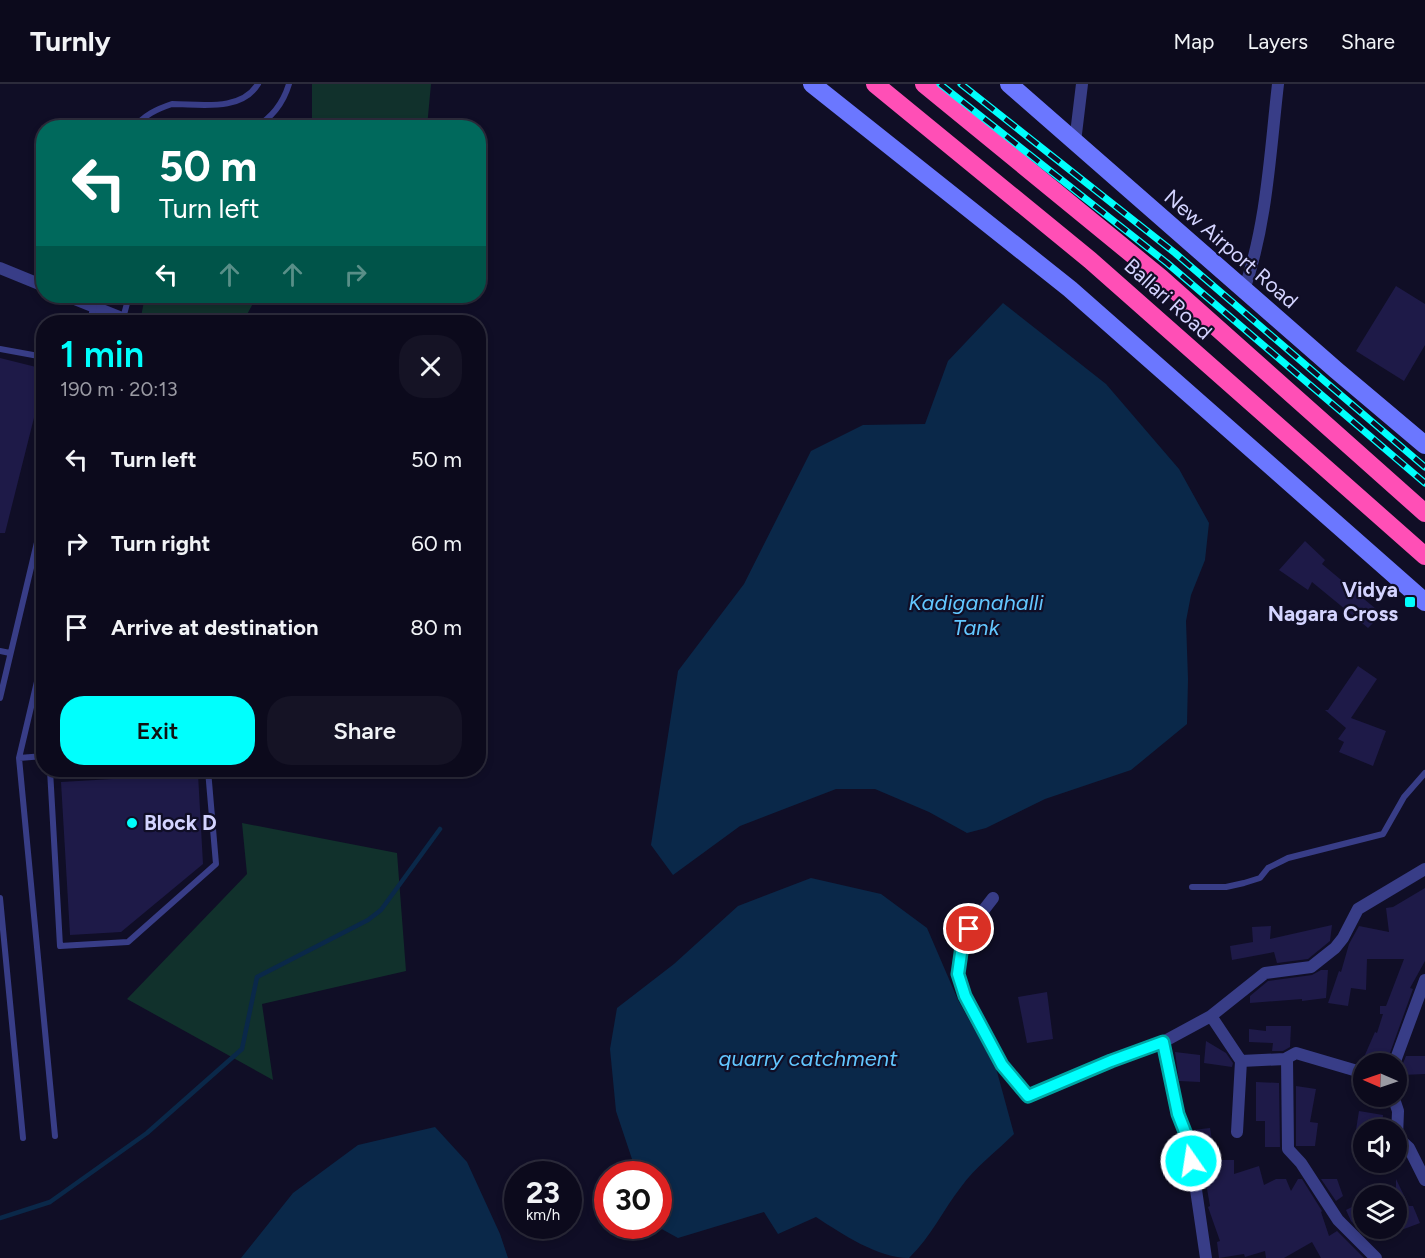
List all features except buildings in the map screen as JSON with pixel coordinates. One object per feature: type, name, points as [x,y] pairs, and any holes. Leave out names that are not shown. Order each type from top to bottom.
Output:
[{"type":"highway","name":"Ballari Road","points":[[875,84],[1090,260],[1425,556]]},
{"type":"highway","name":"Ballari Road","points":[[924,84],[1161,278],[1425,513]]},
{"type":"street","points":[[812,84],[1070,289],[1425,602]]},
{"type":"street","name":"New Airport Road","points":[[1009,84],[1425,445]]},
{"type":"street","points":[[1074,142],[1083,84]]},
{"type":"street","points":[[1244,290],[1255,259],[1262,218],[1278,84]]},
{"type":"street","points":[[0,268],[36,283]]},
{"type":"street","points":[[84,303],[114,315]]},
{"type":"street","points":[[993,898],[969,929],[962,946],[958,974],[965,996],[1002,1065],[1028,1096],[1163,1042],[1211,1016],[1265,973],[1311,967],[1335,948],[1343,938],[1358,909],[1425,869]]},
{"type":"street","points":[[1398,1053],[1425,980]]},
{"type":"street","points":[[1211,1016],[1241,1061],[1237,1132]]},
{"type":"street","points":[[1163,1042],[1178,1114],[1189,1142],[1206,1258]]},
{"type":"street","points":[[1241,1061],[1287,1058],[1296,1053],[1353,1070]]},
{"type":"street","points":[[1287,1058],[1288,1149],[1301,1163],[1338,1220],[1376,1258]]},
{"type":"street","points":[[1396,1107],[1397,1137],[1409,1149],[1425,1180]]},
{"type":"lane","points":[[143,120],[153,111],[172,104],[235,102],[248,96],[258,84]]},
{"type":"lane","points":[[267,120],[284,99],[289,84]]},
{"type":"lane","points":[[0,348],[36,355]]},
{"type":"lane","points":[[0,698],[36,546]]},
{"type":"lane","points":[[0,651],[10,653]]},
{"type":"lane","points":[[36,686],[19,758],[55,1136]]},
{"type":"lane","points":[[19,758],[36,757]]},
{"type":"lane","points":[[1192,886],[1226,887],[1245,883],[1260,878],[1268,868],[1288,858],[1383,834],[1404,797],[1425,773]]},
{"type":"lane","points":[[50,777],[60,946],[128,942],[216,864],[209,777]]},
{"type":"lane","points":[[0,898],[23,1138]]},
{"type":"green space","points":[[312,84],[431,84],[428,120],[312,120]]},
{"type":"green space","points":[[144,303],[253,303],[247,315],[141,315]]},
{"type":"green space","points":[[242,823],[397,853],[406,971],[262,1004],[273,1080],[127,999],[247,874]]},
{"type":"water","name":"Kadiganahalli Tank","points":[[1003,303],[1106,384],[1179,469],[1209,523],[1205,560],[1191,595],[1186,621],[1187,724],[1131,770],[1045,799],[986,828],[967,833],[929,812],[875,789],[836,789],[740,826],[673,875],[651,845],[678,671],[744,584],[811,451],[863,425],[925,424],[948,361]]},
{"type":"water","name":"quarry catchment","points":[[811,878],[881,894],[927,928],[958,1000],[996,1068],[1014,1134],[967,1180],[924,1241],[909,1258],[873,1250],[816,1217],[778,1234],[764,1212],[678,1238],[672,1235],[672,1161],[633,1161],[616,1111],[610,1049],[617,1008],[674,964],[738,906]]},
{"type":"water","points":[[435,1127],[467,1162],[500,1234],[508,1258],[241,1258],[293,1193],[358,1145]]},
{"type":"waterway","points":[[0,1218],[50,1202],[147,1133],[242,1049],[257,977],[368,920],[381,910],[440,829]]},
{"type":"railway","points":[[940,84],[1167,263],[1425,483]]},
{"type":"railway","points":[[961,84],[1175,253],[1425,467]]},
{"type":"place","name":"Vidya Nagara Cross","points":[[1410,602]]},
{"type":"place","name":"Block D","points":[[132,823]]},
{"type":"route","points":[[969,929],[962,946],[958,974],[965,996],[1002,1065],[1028,1096],[1163,1042],[1178,1114],[1189,1142],[1191,1161]]}]
